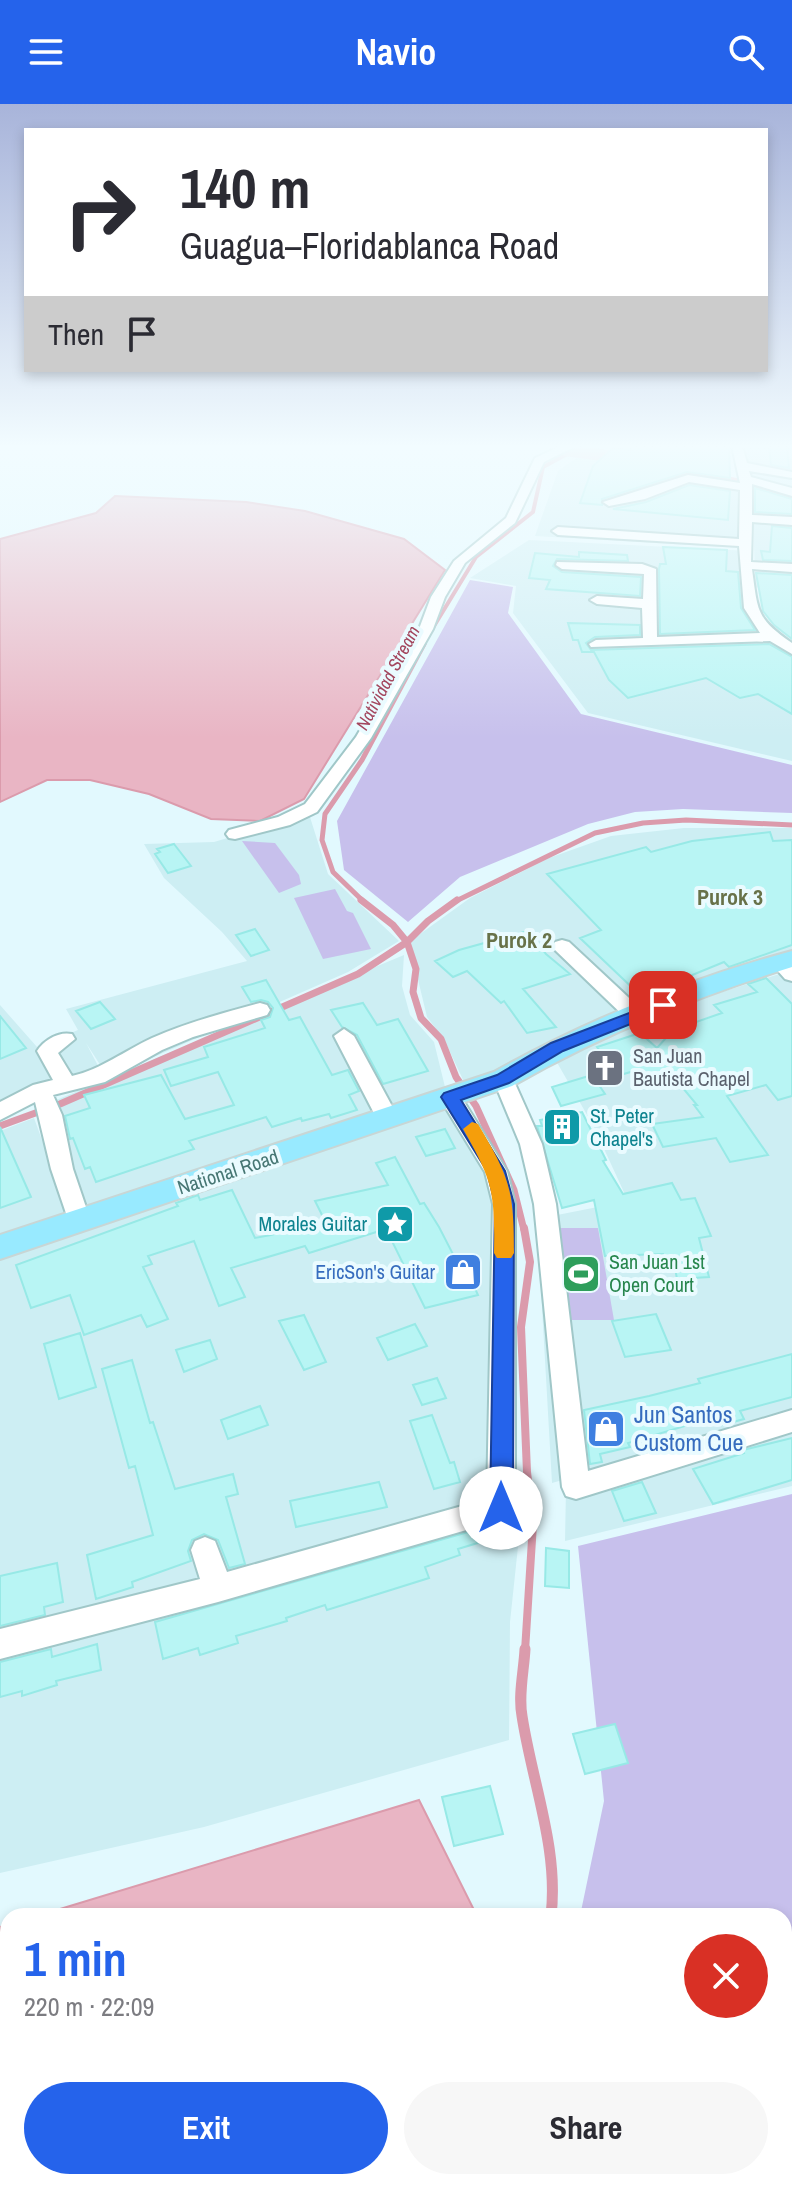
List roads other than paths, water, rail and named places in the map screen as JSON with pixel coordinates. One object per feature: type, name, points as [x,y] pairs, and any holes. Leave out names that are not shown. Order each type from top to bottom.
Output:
[{"type":"main road","name":"National Road","points":[[0,1247],[459,1095],[503,1079],[557,1047],[636,1016],[788,965]]},
{"type":"street","points":[[235,834],[284,821],[311,808],[363,738],[426,629],[438,597],[460,561],[482,543]]},
{"type":"street","points":[[745,543],[745,565],[754,617],[770,637],[792,650]]},
{"type":"street","points":[[562,565],[648,570],[652,574],[649,604],[651,642]]},
{"type":"street","points":[[745,565],[792,568]]},
{"type":"street","points":[[597,600],[649,604]]},
{"type":"street","points":[[596,644],[770,637]]},
{"type":"street","points":[[562,946],[636,1016]]},
{"type":"street","points":[[4,1104],[46,1102],[67,1085],[98,1077],[155,1045],[186,1032],[260,1010]]},
{"type":"street","points":[[344,1036],[388,1119]]},
{"type":"street","points":[[65,1039],[47,1051],[67,1085]]},
{"type":"street","points":[[503,1079],[531,1144],[545,1204],[576,1487],[792,1421]]},
{"type":"street","points":[[0,1644],[218,1588],[512,1505],[504,1204],[496,1171],[459,1095]]},
{"type":"street","points":[[46,1102],[79,1222]]},
{"type":"street","points":[[205,1550],[218,1588]]},
{"type":"waterway","name":"Natividad Stream","points":[[431,631],[476,557],[493,543]]},
{"type":"waterway","name":"Natividad Stream","points":[[364,902],[333,872],[322,840],[325,814],[362,760],[424,644]]},
{"type":"waterway","points":[[455,902],[595,833],[643,823],[686,820],[792,825]]},
{"type":"waterway","name":"Natividad Stream","points":[[361,900],[393,925],[407,942]]},
{"type":"waterway","points":[[407,942],[428,921],[455,902]]},
{"type":"waterway","points":[[0,1126],[60,1104],[358,974],[407,942]]},
{"type":"waterway","points":[[407,942],[416,969],[413,992],[421,1018],[441,1039],[456,1077],[476,1106],[514,1190],[524,1230]]},
{"type":"waterway","points":[[524,1228],[530,1262],[521,1327],[527,1472],[533,1524],[525,1651]]},
{"type":"waterway","points":[[525,1649],[521,1708],[548,1841],[551,1908]]},
{"type":"place","name":"San Juan Bautista Chapel","points":[[605,1068]]},
{"type":"place","name":"St. Peter Chapel's","points":[[562,1127]]},
{"type":"place","name":"Morales Guitar","points":[[395,1224]]},
{"type":"place","name":"EricSon's Guitar","points":[[463,1272]]},
{"type":"place","name":"San Juan 1st Open Court","points":[[581,1274]]},
{"type":"place","name":"Jun Santos Custom Cue","points":[[606,1429]]},
{"type":"district","name":"Purok 3","points":[[730,897]]},
{"type":"district","name":"Purok 2","points":[[519,940]]}]
